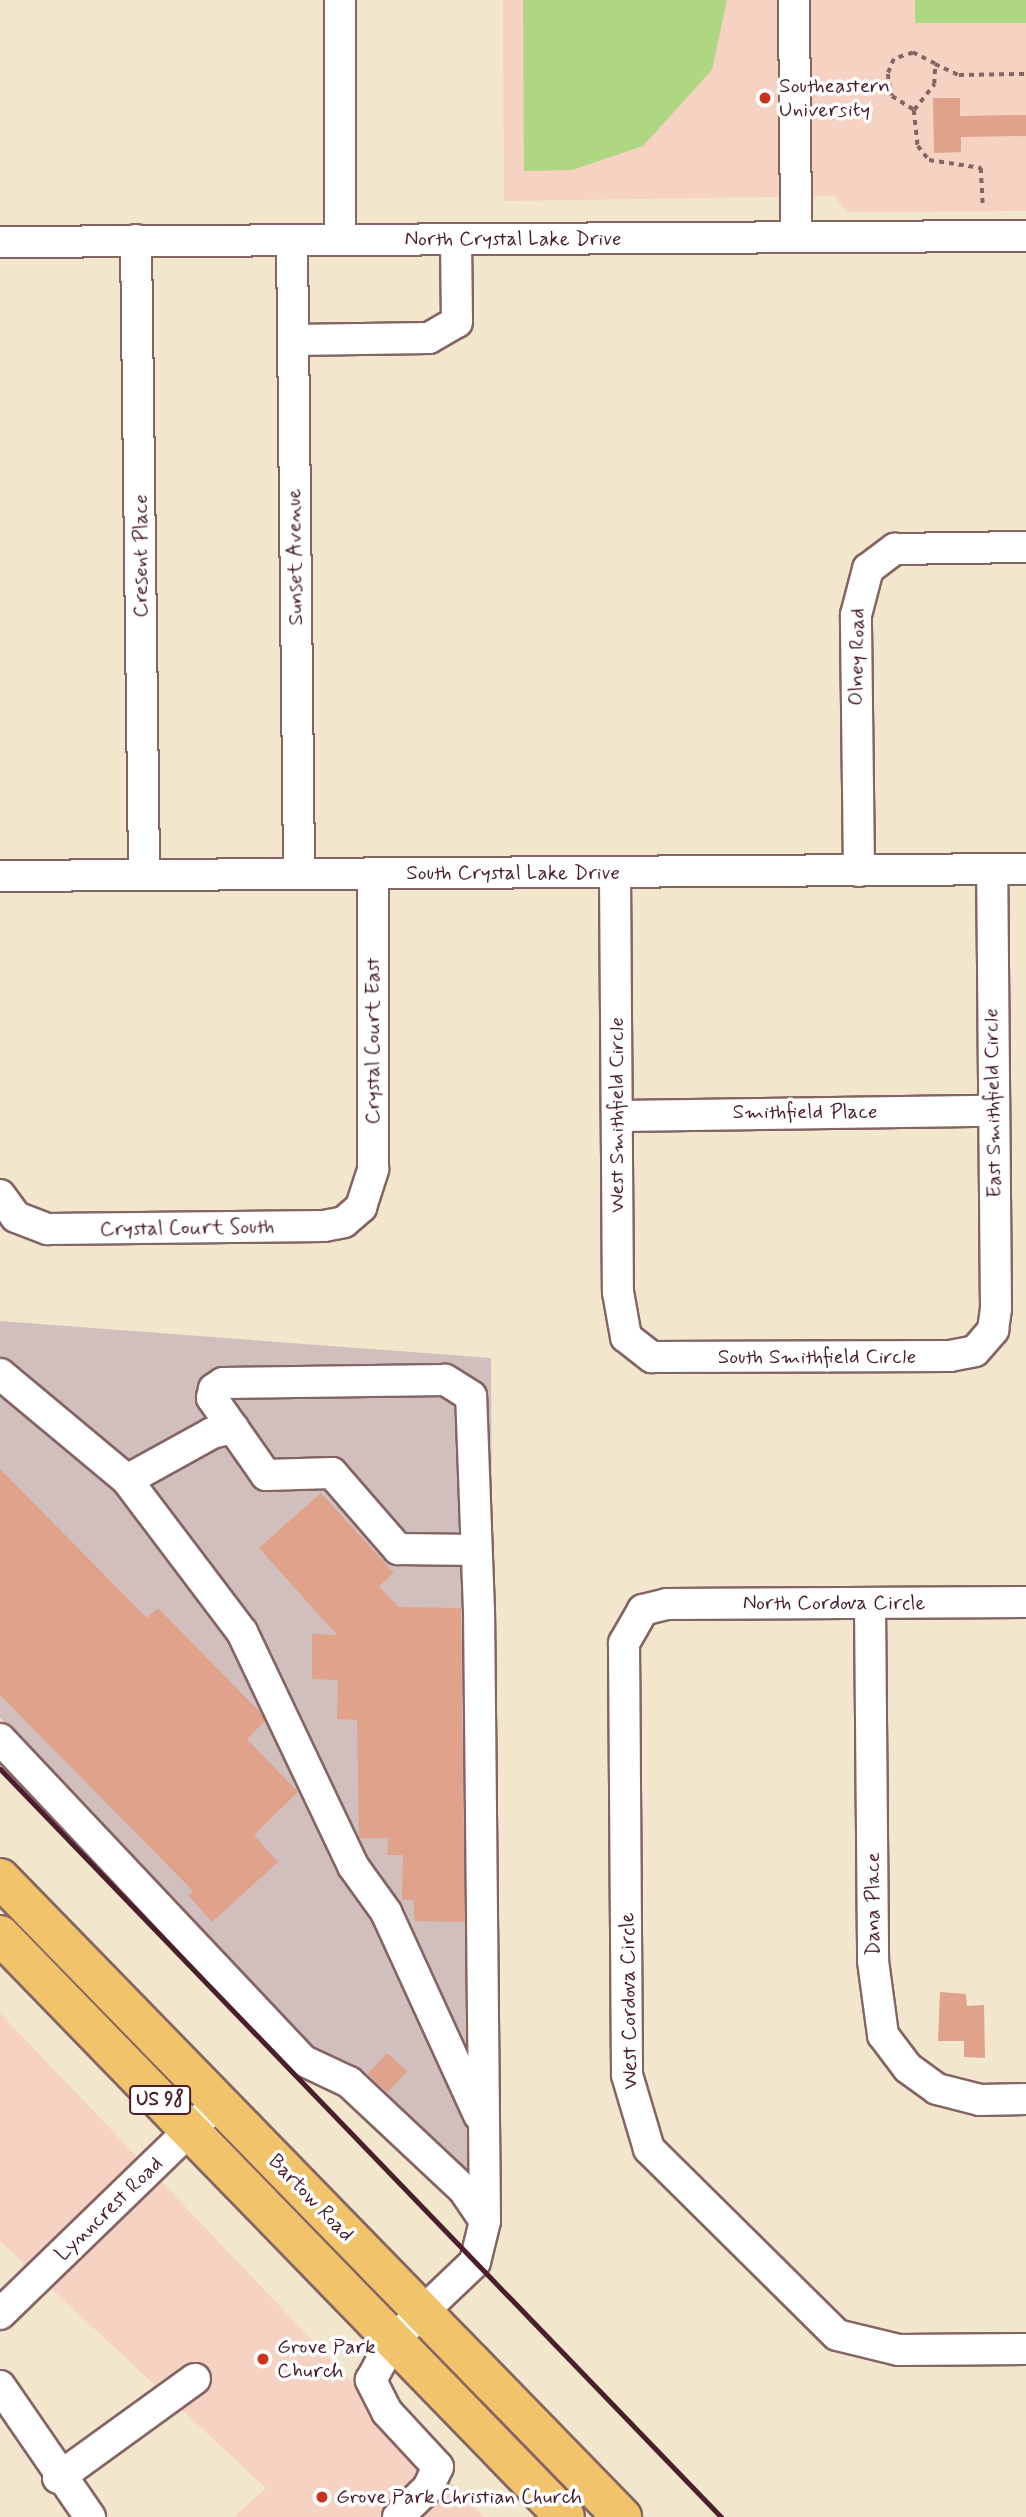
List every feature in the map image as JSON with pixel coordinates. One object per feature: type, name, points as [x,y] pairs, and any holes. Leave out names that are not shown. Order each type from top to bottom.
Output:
[{"type":"main road","name":"Bartow Road","points":[[4,1890],[217,2102],[622,2517]]},
{"type":"main road","name":"Bartow Road","points":[[0,1935],[565,2517]]},
{"type":"street","points":[[340,0],[340,238]]},
{"type":"street","points":[[794,0],[796,236]]},
{"type":"street","name":"North Crystal Lake Drive","points":[[0,243],[292,241],[340,238],[456,241],[1026,236]]},
{"type":"street","name":"Cresent Place","points":[[136,240],[144,872]]},
{"type":"street","name":"Sunset Avenue","points":[[292,241],[299,872]]},
{"type":"street","points":[[293,340],[429,338],[457,322],[456,241]]},
{"type":"street","name":"Olney Road","points":[[859,871],[856,615],[868,569],[895,548],[1026,547]]},
{"type":"street","name":"East Smithfield Circle","points":[[989,1335],[996,1309],[992,869]]},
{"type":"street","name":"South Crystal Lake Drive","points":[[0,876],[144,872],[615,873],[1026,869]]},
{"type":"street","name":"Crystal Court East","points":[[361,1207],[373,1169],[373,873]]},
{"type":"street","name":"West Smithfield Circle","points":[[615,873],[618,1321],[639,1351]]},
{"type":"street","name":"Smithfield Place","points":[[618,1116],[993,1111]]},
{"type":"street","name":"Crystal Court South","points":[[6,1204],[48,1229],[324,1226],[344,1222],[361,1207]]},
{"type":"street","name":"South Smithfield Circle","points":[[639,1351],[652,1357],[950,1356],[975,1351],[989,1335]]},
{"type":"street","points":[[0,1374],[127,1480],[242,1632],[353,1866],[386,1912],[484,2126]]},
{"type":"street","points":[[397,2517],[428,2488],[438,2466],[387,2412],[371,2380],[393,2340],[475,2262],[485,2221],[475,1550],[471,1396],[461,1385],[445,1380],[223,1383],[212,1398],[266,1475],[332,1473],[398,1549],[475,1550]]},
{"type":"street","points":[[127,1480],[212,1433],[233,1429]]},
{"type":"street","name":"North Cordova Circle","points":[[643,1610],[667,1604],[1026,1602]]},
{"type":"street","name":"Dana Place","points":[[870,1604],[873,1961],[883,2035],[908,2068],[937,2089],[980,2100],[1026,2099]]},
{"type":"street","name":"West Cordova Circle","points":[[643,1610],[624,1643],[627,2075],[649,2149],[836,2335],[899,2350],[1026,2349]]},
{"type":"street","points":[[0,1739],[302,2060],[349,2082],[464,2190],[485,2221]]},
{"type":"street","name":"Lynncrest Road","points":[[0,2314],[217,2102]]},
{"type":"street","points":[[58,2478],[195,2379]]},
{"type":"street","points":[[0,2386],[58,2478],[90,2517]]},
{"type":"path","points":[[914,110],[892,96],[888,75],[894,60],[924,54],[935,64],[959,75],[1026,74]]},
{"type":"path","points":[[935,64],[934,84],[914,110],[918,146],[929,160],[981,167],[983,205]]},
{"type":"shaded area","name":"Southeastern University","points":[[503,0],[1026,0],[1026,211],[847,212],[834,196],[504,201]]},
{"type":"shaded area","points":[[0,1321],[491,1358],[496,2250],[0,1718]]},
{"type":"shaded area","points":[[0,2013],[142,2162],[30,2269],[0,2241]]},
{"type":"shaded area","points":[[158,2178],[484,2517],[234,2517],[266,2488],[47,2285]]},
{"type":"green space","points":[[523,0],[727,0],[712,70],[643,146],[572,170],[524,171]]},
{"type":"green space","points":[[915,0],[1026,0],[1026,23],[915,23]]},
{"type":"building","points":[[933,98],[960,98],[960,116],[1026,115],[1026,136],[961,137],[961,152],[934,153]]},
{"type":"building","points":[[0,1469],[147,1618],[158,1608],[262,1714],[265,1721],[247,1739],[298,1792],[254,1835],[278,1862],[212,1922],[188,1895],[193,1891],[0,1695]]},
{"type":"building","points":[[321,1493],[394,1573],[379,1586],[398,1607],[461,1608],[465,1922],[414,1921],[414,1900],[402,1900],[403,1855],[387,1855],[388,1838],[359,1838],[357,1720],[337,1719],[338,1680],[312,1679],[312,1634],[337,1635],[259,1548]]},
{"type":"building","points":[[940,1992],[966,1994],[967,2006],[984,2005],[985,2058],[964,2057],[964,2041],[938,2041]]},
{"type":"building","points":[[387,2053],[407,2071],[388,2093],[368,2075]]},
{"type":"railway","points":[[0,1769],[721,2517]]},
{"type":"place","name":"Southeastern University","points":[[765,98]]},
{"type":"place","name":"Grove Park Church","points":[[263,2359]]},
{"type":"place","name":"Grove Park Christian Church","points":[[322,2497]]}]
